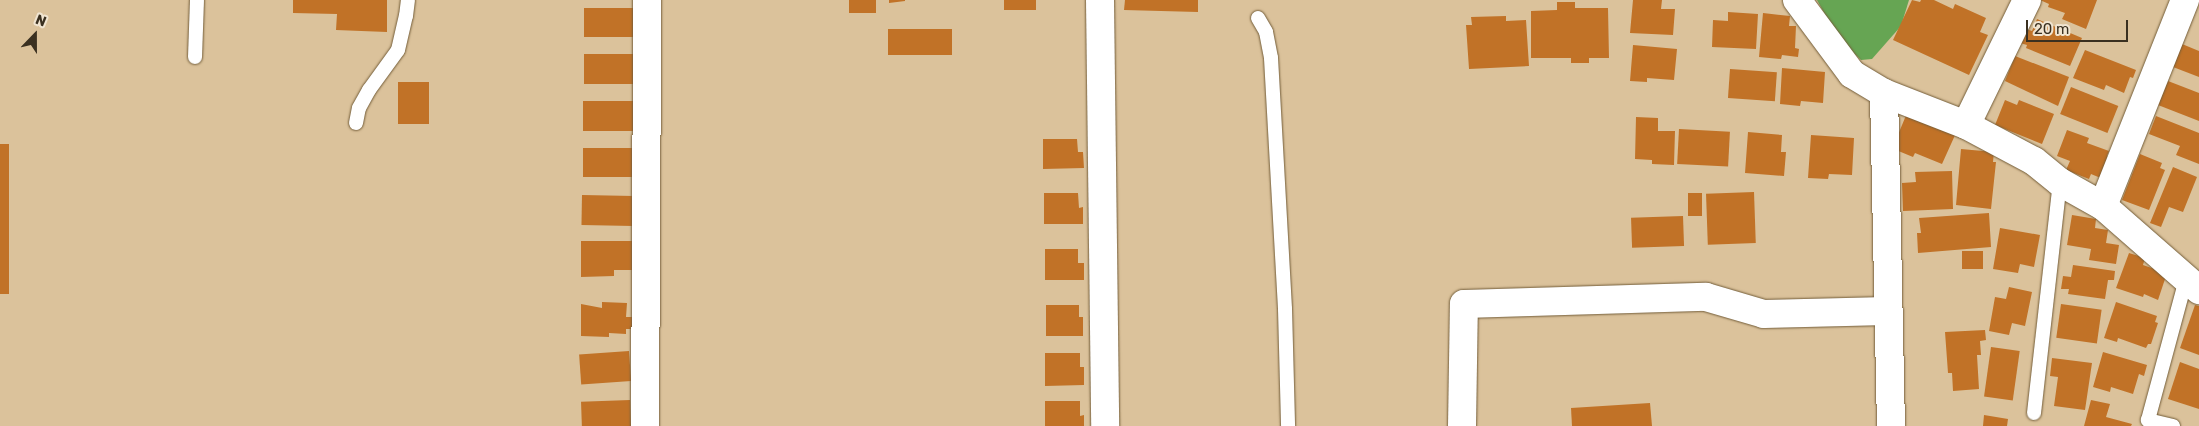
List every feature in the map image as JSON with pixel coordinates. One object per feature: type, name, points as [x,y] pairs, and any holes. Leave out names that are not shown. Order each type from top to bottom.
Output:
[{"type":"street","points":[[645,426],[647,0]]},
{"type":"street","points":[[1100,0],[1105,426]]},
{"type":"street","points":[[1797,0],[1852,74],[1884,93],[1966,125],[2034,161],[2060,182],[2103,206],[2192,285]]},
{"type":"street","points":[[1966,125],[2027,0]]},
{"type":"street","points":[[2103,206],[2185,0]]},
{"type":"street","points":[[1884,93],[1887,311],[1891,426]]},
{"type":"street","points":[[1462,426],[1464,304],[1706,297],[1764,314],[1887,311]]},
{"type":"lane","points":[[195,57],[197,0]]},
{"type":"lane","points":[[356,124],[359,108],[369,90],[398,50],[408,0]]},
{"type":"lane","points":[[1258,18],[1266,32],[1271,58],[1285,309],[1288,426]]},
{"type":"lane","points":[[2034,413],[2060,182]]},
{"type":"lane","points":[[2173,426],[2148,420],[2192,285]]},
{"type":"green space","points":[[1817,0],[1909,0],[1901,26],[1872,59],[1861,60],[1838,38]]},
{"type":"building","points":[[293,0],[387,0],[387,32],[336,30],[337,14],[293,13]]},
{"type":"building","points":[[849,0],[876,0],[876,13],[849,13]]},
{"type":"building","points":[[889,0],[905,0],[905,1],[889,3]]},
{"type":"building","points":[[1004,0],[1036,0],[1036,10],[1004,10]]},
{"type":"building","points":[[1125,0],[1198,0],[1198,12],[1124,10]]},
{"type":"building","points":[[1633,0],[1662,0],[1661,9],[1675,9],[1673,35],[1630,33]]},
{"type":"building","points":[[1912,0],[1920,2],[1921,0],[1934,0],[1953,9],[1955,4],[1986,18],[1980,32],[1988,35],[1969,75],[1893,40]]},
{"type":"building","points":[[2040,0],[2097,0],[2086,29],[2062,19],[2065,13],[2048,7],[2049,4]]},
{"type":"building","points":[[1557,2],[1575,2],[1575,8],[1608,8],[1609,58],[1589,58],[1589,63],[1571,63],[1571,58],[1531,58],[1531,11],[1557,10]]},
{"type":"building","points":[[584,8],[633,8],[633,37],[584,37]]},
{"type":"building","points":[[1728,12],[1758,14],[1756,49],[1712,47],[1713,20],[1728,21]]},
{"type":"building","points":[[1763,13],[1790,16],[1789,26],[1796,26],[1795,48],[1799,49],[1798,57],[1782,55],[1781,59],[1759,57]]},
{"type":"building","points":[[1506,16],[1506,21],[1526,20],[1529,66],[1469,69],[1466,25],[1472,25],[1471,17]]},
{"type":"building","points":[[2037,19],[2082,38],[2070,66],[2026,48],[2027,45],[2020,43],[2026,29],[2032,31]]},
{"type":"building","points":[[888,29],[952,29],[952,55],[888,55]]},
{"type":"building","points":[[2182,44],[2199,51],[2199,77],[2173,67]]},
{"type":"building","points":[[1633,45],[1677,49],[1674,80],[1647,78],[1647,82],[1630,81]]},
{"type":"building","points":[[2085,50],[2136,70],[2133,78],[2130,77],[2124,93],[2106,85],[2104,90],[2073,78]]},
{"type":"building","points":[[584,54],[633,54],[633,84],[584,84]]},
{"type":"building","points":[[2015,56],[2069,77],[2058,106],[2005,81]]},
{"type":"building","points":[[1782,68],[1825,72],[1823,103],[1801,101],[1800,106],[1780,104]]},
{"type":"building","points":[[1730,69],[1777,72],[1775,101],[1728,98]]},
{"type":"building","points":[[2168,81],[2199,93],[2199,121],[2158,105]]},
{"type":"building","points":[[398,82],[429,82],[429,124],[398,124]]},
{"type":"building","points":[[2071,87],[2118,106],[2107,133],[2060,114]]},
{"type":"building","points":[[2005,100],[2017,105],[2019,100],[2054,114],[2042,144],[1995,125]]},
{"type":"building","points":[[583,101],[633,101],[633,131],[583,131]]},
{"type":"building","points":[[1907,113],[1956,133],[1942,164],[1915,153],[1913,157],[1896,150],[1895,142]]},
{"type":"building","points":[[2156,116],[2199,133],[2199,164],[2176,155],[2180,146],[2149,134]]},
{"type":"building","points":[[1636,117],[1658,118],[1658,131],[1675,131],[1674,165],[1652,164],[1652,160],[1635,159]]},
{"type":"building","points":[[1679,129],[1730,132],[1728,167],[1677,164]]},
{"type":"building","points":[[2067,130],[2089,138],[2087,143],[2109,151],[2107,156],[2111,157],[2103,179],[2091,174],[2089,179],[2066,170],[2070,161],[2057,156]]},
{"type":"building","points":[[1748,132],[1782,135],[1781,152],[1786,152],[1784,176],[1745,173]]},
{"type":"building","points":[[1811,135],[1854,138],[1852,175],[1829,174],[1828,179],[1808,178]]},
{"type":"building","points":[[1043,139],[1077,139],[1078,152],[1083,152],[1084,168],[1043,169]]},
{"type":"building","points":[[0,144],[9,144],[9,294],[0,294]]},
{"type":"building","points":[[583,148],[632,148],[632,177],[583,177]]},
{"type":"building","points":[[1961,149],[1994,152],[1993,162],[1996,162],[1991,209],[1956,205]]},
{"type":"building","points":[[2140,154],[2162,163],[2160,168],[2165,170],[2149,210],[2122,200]]},
{"type":"building","points":[[2173,167],[2197,177],[2183,212],[2169,207],[2161,227],[2150,223]]},
{"type":"building","points":[[1952,171],[1953,209],[1903,211],[1902,183],[1916,182],[1915,172]]},
{"type":"building","points":[[1754,192],[1756,243],[1708,245],[1706,194]]},
{"type":"building","points":[[1044,193],[1078,193],[1079,208],[1083,207],[1083,224],[1044,224]]},
{"type":"building","points":[[1688,193],[1702,193],[1702,216],[1688,216]]},
{"type":"building","points":[[582,195],[634,196],[633,226],[581,225]]},
{"type":"building","points":[[1989,213],[1991,247],[1918,253],[1917,233],[1921,233],[1919,218]]},
{"type":"building","points":[[2072,215],[2096,219],[2095,228],[2108,230],[2106,243],[2119,245],[2116,264],[2089,260],[2091,249],[2067,245]]},
{"type":"building","points":[[1683,216],[1684,246],[1632,248],[1631,218]]},
{"type":"building","points":[[2000,228],[2040,235],[2034,267],[2020,264],[2018,273],[1993,269]]},
{"type":"building","points":[[581,241],[633,241],[633,270],[614,270],[614,276],[581,277]]},
{"type":"building","points":[[1045,249],[1078,249],[1078,263],[1084,263],[1084,280],[1045,280]]},
{"type":"building","points":[[1962,251],[1983,251],[1983,269],[1962,269]]},
{"type":"building","points":[[2129,253],[2145,258],[2143,265],[2163,272],[2165,279],[2158,300],[2144,294],[2143,297],[2116,288]]},
{"type":"building","points":[[2073,265],[2115,271],[2114,280],[2108,280],[2105,299],[2068,294],[2069,289],[2061,289],[2063,276],[2071,277]]},
{"type":"building","points":[[2009,287],[2032,292],[2025,326],[2012,323],[2009,335],[1989,331],[1995,297],[2006,299]]},
{"type":"building","points":[[602,302],[627,303],[626,317],[633,317],[632,329],[626,329],[626,334],[609,333],[609,337],[581,336],[581,304],[602,308]]},
{"type":"building","points":[[2116,302],[2157,316],[2155,322],[2158,323],[2151,344],[2148,344],[2146,348],[2118,338],[2117,342],[2104,338]]},
{"type":"building","points":[[2061,304],[2102,310],[2097,343],[2056,338]]},
{"type":"building","points":[[1046,305],[1079,305],[1079,317],[1083,317],[1083,336],[1046,336]]},
{"type":"building","points":[[2195,305],[2199,306],[2199,355],[2180,348]]},
{"type":"building","points":[[1985,330],[1986,340],[1980,341],[1981,355],[1977,355],[1979,389],[1953,391],[1952,373],[1948,373],[1945,332]]},
{"type":"building","points":[[1991,347],[2020,351],[2013,401],[1984,397]]},
{"type":"building","points":[[629,351],[631,381],[581,384],[579,354]]},
{"type":"building","points":[[2103,352],[2147,365],[2144,376],[2139,374],[2133,394],[2111,387],[2110,392],[2093,387]]},
{"type":"building","points":[[1045,353],[1080,353],[1080,367],[1084,367],[1084,385],[1045,386]]},
{"type":"building","points":[[2052,358],[2092,363],[2085,410],[2054,406],[2058,377],[2050,376]]},
{"type":"building","points":[[2180,362],[2199,369],[2199,409],[2168,399]]},
{"type":"building","points":[[630,400],[631,426],[582,426],[581,402]]},
{"type":"building","points":[[2091,400],[2110,404],[2106,417],[2132,424],[2131,426],[2084,426]]},
{"type":"building","points":[[1045,401],[1080,401],[1080,416],[1084,415],[1084,426],[1045,426]]},
{"type":"building","points":[[1650,403],[1652,426],[1572,426],[1571,408]]},
{"type":"building","points":[[1984,415],[2008,419],[2007,426],[1983,426]]}]
